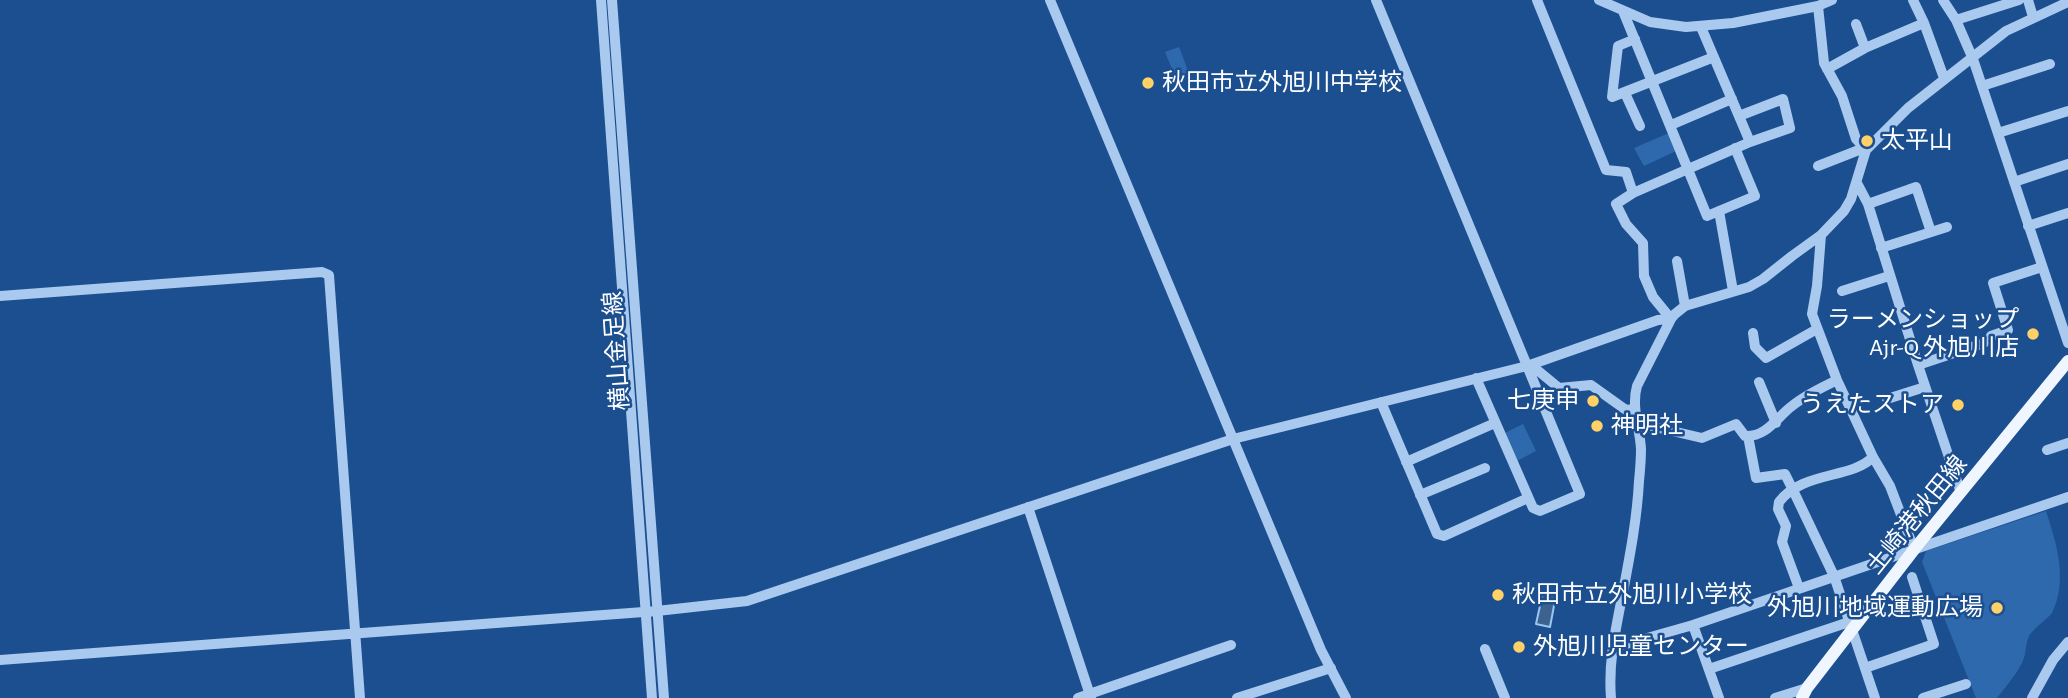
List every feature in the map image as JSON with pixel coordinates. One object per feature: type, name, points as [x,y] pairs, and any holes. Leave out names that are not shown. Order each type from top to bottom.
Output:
[{"type":"main road","name":"土崎港秋田線","points":[[1805,693],[1851,627],[2068,361]]},
{"type":"street","name":"横山金足線","points":[[601,0],[652,698]]},
{"type":"street","name":"横山金足線","points":[[612,0],[664,698]]},
{"type":"street","points":[[1050,0],[1321,650],[1346,698]]},
{"type":"street","points":[[1376,0],[1530,365],[1580,494],[1540,511],[1533,508],[1476,378]]},
{"type":"street","points":[[1537,0],[1606,170],[1626,172],[1633,193]]},
{"type":"street","points":[[1599,0],[1650,22],[1685,27],[1733,23],[1818,6],[1832,0]]},
{"type":"street","points":[[1913,0],[1944,78]]},
{"type":"street","points":[[1943,0],[1956,20],[1973,58],[2068,343]]},
{"type":"street","points":[[1956,20],[2019,0]]},
{"type":"street","points":[[2028,0],[2033,17]]},
{"type":"street","points":[[1818,166],[1865,149],[1908,108],[2006,31],[2068,2]]},
{"type":"street","points":[[1818,6],[1824,63],[1842,96],[1856,139],[1865,149]]},
{"type":"street","points":[[1623,11],[1707,216],[1755,197],[1735,148]]},
{"type":"street","points":[[1828,69],[1865,48],[1924,23]]},
{"type":"street","points":[[1856,24],[1865,48]]},
{"type":"street","points":[[1701,27],[1750,142]]},
{"type":"street","points":[[1635,39],[1618,46],[1612,97],[1714,57]]},
{"type":"street","points":[[1982,86],[2050,64]]},
{"type":"street","points":[[1625,93],[1640,126]]},
{"type":"street","points":[[1671,125],[1732,99]]},
{"type":"street","points":[[1671,319],[1653,297],[1644,276],[1643,243],[1626,224],[1616,204],[1633,193],[1689,168],[1790,128],[1783,99],[1739,116]]},
{"type":"street","points":[[1998,134],[2068,111]]},
{"type":"street","points":[[1611,698],[1609,676],[1612,648],[1634,533],[1641,449],[1634,409],[1637,386],[1671,319],[1685,306],[1763,279],[1821,235],[1844,211],[1857,183],[1865,149]]},
{"type":"street","points":[[2014,182],[2068,164]]},
{"type":"street","points":[[1857,183],[1868,204],[1961,493]]},
{"type":"street","points":[[1868,204],[1916,187],[1931,232]]},
{"type":"street","points":[[1719,211],[1733,291]]},
{"type":"street","points":[[2028,226],[2068,213]]},
{"type":"street","points":[[1881,248],[1947,227]]},
{"type":"street","points":[[1821,235],[1812,314],[1837,380],[1873,457],[1890,486],[1910,541],[1916,547]]},
{"type":"street","points":[[1677,261],[1685,306]]},
{"type":"street","points":[[1918,366],[2008,330],[1993,283],[2042,267]]},
{"type":"street","points":[[0,296],[322,272],[329,275],[360,698]]},
{"type":"street","points":[[1842,291],[1889,276]]},
{"type":"street","points":[[0,660],[657,611],[747,601],[1233,439],[1530,365],[1658,320],[1671,319]]},
{"type":"street","points":[[1754,333],[1755,347],[1766,358],[1817,329]]},
{"type":"street","points":[[1530,365],[1559,388],[1591,385],[1626,410],[1634,409]]},
{"type":"street","points":[[1638,423],[1702,438],[1736,424],[1745,436],[1755,436],[1776,422],[1790,407],[1837,380]]},
{"type":"street","points":[[1759,382],[1776,422]]},
{"type":"street","points":[[1888,399],[1925,387]]},
{"type":"street","points":[[1381,402],[1437,534],[1444,536],[1528,498]]},
{"type":"street","points":[[1406,462],[1495,423]]},
{"type":"street","points":[[1748,436],[1756,478],[1784,474],[1793,488],[1834,576],[1875,698]]},
{"type":"street","points":[[2046,450],[2068,443]]},
{"type":"street","points":[[1799,589],[1782,542],[1786,526],[1778,509],[1779,502],[1793,488],[1857,467],[1873,457]]},
{"type":"street","points":[[1420,495],[1485,468]]},
{"type":"street","points":[[1612,648],[1693,625],[2068,497]]},
{"type":"street","points":[[1028,507],[1090,696]]},
{"type":"street","points":[[1865,668],[1934,644],[1912,577]]},
{"type":"street","points":[[1693,625],[1719,698]]},
{"type":"street","points":[[1709,669],[1851,627]]},
{"type":"street","points":[[2032,698],[2053,660],[2068,642]]},
{"type":"street","points":[[1078,698],[1231,646]]},
{"type":"street","points":[[1485,649],[1504,698]]},
{"type":"street","points":[[1237,698],[1331,668]]},
{"type":"street","points":[[1923,698],[1966,684]]},
{"type":"street","points":[[1775,698],[1805,693]]},
{"type":"shaded area","points":[[1179,47],[1190,76],[1177,81],[1165,52]]},
{"type":"shaded area","points":[[1669,133],[1676,151],[1644,166],[1634,148]]},
{"type":"shaded area","points":[[1523,424],[1536,451],[1517,461],[1505,433]]},
{"type":"shaded area","name":"外旭川地域運動広場","points":[[2046,511],[2059,562],[2057,601],[2052,613],[2029,636],[2022,663],[1997,698],[1976,698],[1922,562],[1926,551]]},
{"type":"shaded area","points":[[1543,592],[1556,595],[1550,627],[1536,624]]},
{"type":"place","name":"秋田市立外旭川中学校","points":[[1148,83]]},
{"type":"place","name":"太平山","points":[[1867,141]]},
{"type":"place","name":"ラーメンショップ Ajr-Q 外旭川店","points":[[2033,334]]},
{"type":"place","name":"七庚申","points":[[1593,401]]},
{"type":"place","name":"うえたストア","points":[[1958,405]]},
{"type":"place","name":"神明社","points":[[1597,426]]},
{"type":"place","name":"秋田市立外旭川小学校","points":[[1498,595]]},
{"type":"place","name":"外旭川地域運動広場","points":[[1997,608]]},
{"type":"place","name":"外旭川児童センター","points":[[1519,647]]}]
